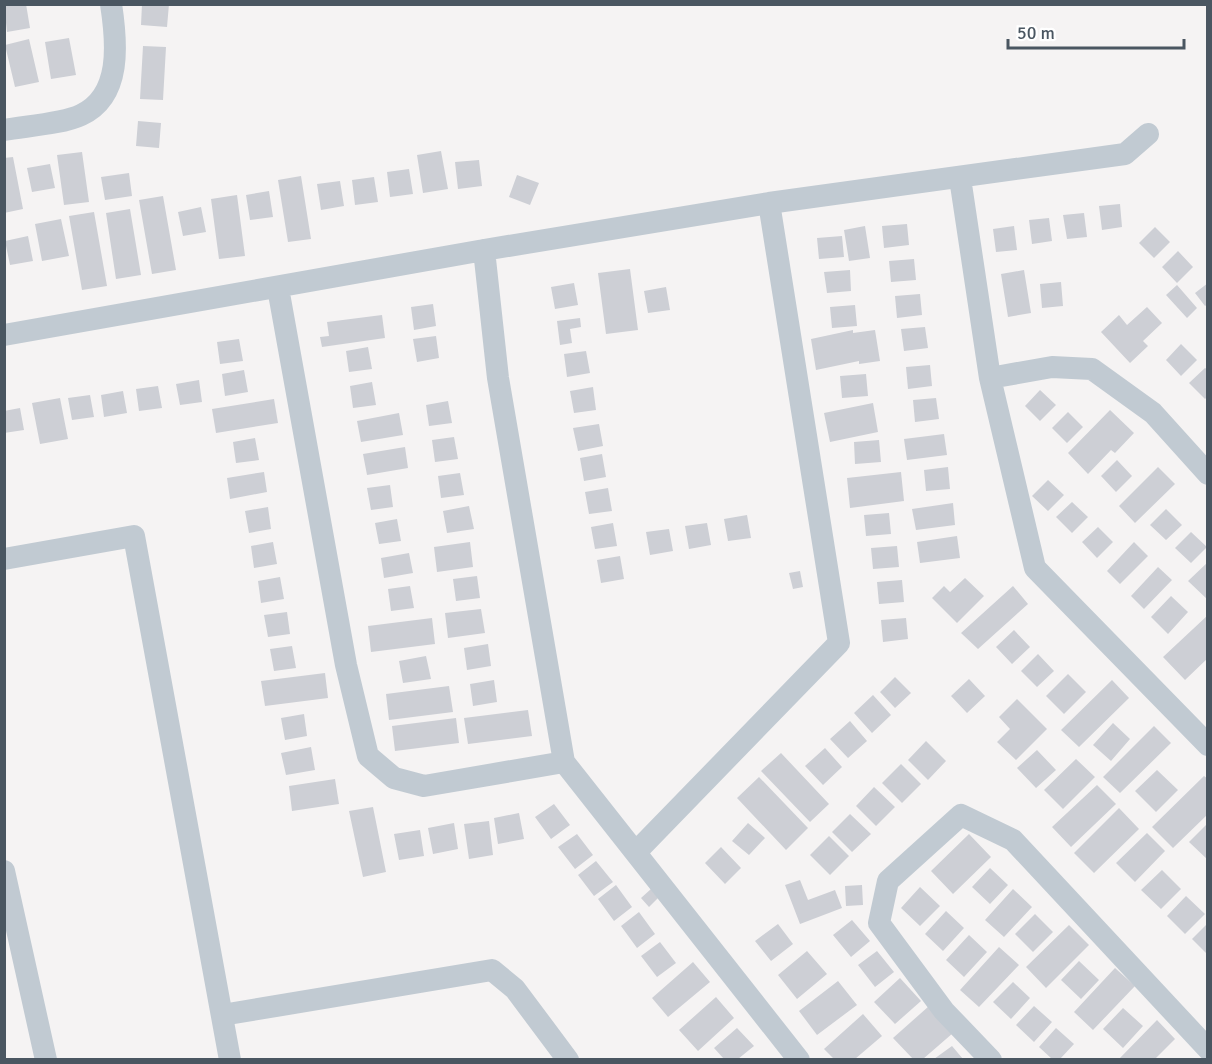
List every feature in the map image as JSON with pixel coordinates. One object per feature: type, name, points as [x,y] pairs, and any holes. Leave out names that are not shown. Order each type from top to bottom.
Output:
[{"type":"street","points":[[4,130],[80,116],[102,102],[112,77],[115,48],[111,4]]},
{"type":"street","points":[[4,336],[484,250],[770,203],[1125,154],[1148,134]]},
{"type":"street","points":[[960,178],[990,378],[1035,568],[1208,745]]},
{"type":"street","points":[[637,851],[839,643],[770,203]]},
{"type":"street","points":[[484,250],[498,378],[564,762],[637,851],[799,1059]]},
{"type":"street","points":[[278,288],[344,654],[368,756],[394,778],[424,786],[564,762]]},
{"type":"street","points":[[990,378],[1052,367],[1092,369],[1153,413],[1208,474]]},
{"type":"street","points":[[4,559],[134,536],[230,1059]]},
{"type":"street","points":[[991,1059],[944,1011],[879,923],[888,881],[961,814],[1013,840],[1208,1049]]},
{"type":"street","points":[[4,871],[9,916],[46,1059]]},
{"type":"street","points":[[222,1015],[492,970],[515,989],[568,1059]]},
{"type":"building","points":[[4,4],[26,4],[30,28],[7,32]]},
{"type":"building","points":[[142,4],[169,4],[167,27],[141,25]]},
{"type":"building","points":[[69,38],[76,75],[51,79],[45,42]]},
{"type":"building","points":[[29,39],[39,82],[15,87],[5,45]]},
{"type":"building","points":[[143,46],[166,47],[163,100],[140,99]]},
{"type":"building","points":[[138,121],[161,123],[159,148],[136,146]]},
{"type":"building","points":[[441,151],[448,189],[423,193],[417,155]]},
{"type":"building","points":[[82,152],[89,202],[64,205],[57,155]]},
{"type":"building","points":[[13,157],[23,209],[4,213],[4,158]]},
{"type":"building","points":[[479,160],[482,186],[458,189],[455,162]]},
{"type":"building","points":[[50,164],[55,188],[32,192],[27,168]]},
{"type":"building","points":[[409,169],[413,194],[390,197],[387,172]]},
{"type":"building","points":[[129,173],[132,196],[105,200],[101,177]]},
{"type":"building","points":[[517,175],[539,183],[530,205],[509,197]]},
{"type":"building","points":[[301,176],[311,239],[288,242],[278,180]]},
{"type":"building","points":[[374,177],[378,202],[355,205],[352,180]]},
{"type":"building","points":[[340,181],[344,206],[321,210],[317,184]]},
{"type":"building","points":[[269,191],[273,217],[250,220],[246,195]]},
{"type":"building","points":[[237,195],[245,256],[219,259],[211,199]]},
{"type":"building","points":[[163,196],[176,270],[152,274],[139,200]]},
{"type":"building","points":[[1120,204],[1122,227],[1102,230],[1099,206]]},
{"type":"building","points":[[201,207],[206,232],[183,236],[178,212]]},
{"type":"building","points":[[130,209],[141,275],[116,279],[106,213]]},
{"type":"building","points":[[94,212],[107,286],[82,290],[69,216]]},
{"type":"building","points":[[1084,213],[1087,237],[1067,239],[1063,215]]},
{"type":"building","points":[[1049,218],[1052,241],[1032,244],[1029,220]]},
{"type":"building","points":[[61,219],[69,256],[42,261],[35,224]]},
{"type":"building","points":[[907,224],[909,245],[884,248],[882,226]]},
{"type":"building","points":[[865,226],[870,258],[849,261],[844,230]]},
{"type":"building","points":[[1014,226],[1017,250],[996,252],[993,229]]},
{"type":"building","points":[[1155,227],[1170,242],[1154,258],[1139,243]]},
{"type":"building","points":[[28,236],[33,261],[10,265],[5,241]]},
{"type":"building","points":[[842,236],[844,257],[819,259],[817,238]]},
{"type":"building","points":[[1178,251],[1193,267],[1177,283],[1162,267]]},
{"type":"building","points":[[914,259],[916,280],[891,282],[889,261]]},
{"type":"building","points":[[630,269],[638,330],[606,334],[598,273]]},
{"type":"building","points":[[850,270],[851,291],[827,293],[824,272]]},
{"type":"building","points":[[1024,270],[1031,313],[1008,317],[1001,274]]},
{"type":"building","points":[[1061,282],[1063,306],[1042,308],[1040,284]]},
{"type":"building","points":[[574,283],[578,305],[555,309],[551,287]]},
{"type":"building","points":[[1208,283],[1208,304],[1205,306],[1195,293]]},
{"type":"building","points":[[1177,285],[1197,308],[1187,318],[1166,295]]},
{"type":"building","points":[[666,287],[670,310],[648,313],[644,291]]},
{"type":"building","points":[[920,294],[922,315],[897,318],[895,296]]},
{"type":"building","points":[[433,304],[436,326],[414,330],[411,307]]},
{"type":"building","points":[[855,305],[857,326],[832,328],[830,307]]},
{"type":"building","points":[[1147,307],[1162,323],[1143,341],[1148,346],[1130,363],[1101,332],[1119,315],[1127,325]]},
{"type":"building","points":[[382,315],[385,338],[322,347],[320,337],[329,336],[327,322]]},
{"type":"building","points":[[580,318],[581,327],[570,329],[572,343],[560,345],[557,321]]},
{"type":"building","points":[[925,327],[928,348],[904,351],[901,329]]},
{"type":"building","points":[[853,330],[853,333],[875,330],[880,361],[859,364],[859,361],[816,370],[811,339]]},
{"type":"building","points":[[436,336],[439,358],[417,362],[413,339]]},
{"type":"building","points":[[239,339],[243,361],[220,364],[217,342]]},
{"type":"building","points":[[1181,344],[1197,360],[1181,376],[1166,360]]},
{"type":"building","points":[[368,347],[372,369],[349,372],[346,351]]},
{"type":"building","points":[[586,351],[590,373],[567,377],[564,354]]},
{"type":"building","points":[[930,365],[932,386],[908,389],[906,367]]},
{"type":"building","points":[[1205,368],[1208,370],[1208,396],[1205,399],[1189,383]]},
{"type":"building","points":[[244,370],[248,392],[225,396],[222,374]]},
{"type":"building","points":[[866,374],[868,396],[842,398],[840,376]]},
{"type":"building","points":[[199,380],[202,402],[180,405],[176,384]]},
{"type":"building","points":[[372,382],[376,405],[353,408],[350,386]]},
{"type":"building","points":[[158,386],[162,408],[139,411],[136,389]]},
{"type":"building","points":[[593,387],[596,410],[574,413],[570,391]]},
{"type":"building","points":[[1040,390],[1056,405],[1040,421],[1025,406]]},
{"type":"building","points":[[123,391],[127,413],[104,417],[101,395]]},
{"type":"building","points":[[90,395],[94,417],[72,420],[68,398]]},
{"type":"building","points":[[60,398],[68,439],[40,444],[32,403]]},
{"type":"building","points":[[936,398],[939,419],[915,422],[913,400]]},
{"type":"building","points":[[274,399],[278,423],[216,433],[212,409]]},
{"type":"building","points":[[448,401],[452,423],[429,426],[426,405]]},
{"type":"building","points":[[873,403],[878,432],[830,442],[824,413]]},
{"type":"building","points":[[20,408],[24,430],[4,433],[4,411]]},
{"type":"building","points":[[1110,410],[1134,433],[1115,453],[1111,450],[1088,474],[1068,453]]},
{"type":"building","points":[[1068,412],[1083,427],[1067,443],[1052,428]]},
{"type":"building","points":[[399,413],[403,435],[361,442],[357,421]]},
{"type":"building","points":[[599,424],[603,446],[578,451],[573,428]]},
{"type":"building","points":[[944,434],[947,455],[907,460],[904,439]]},
{"type":"building","points":[[454,437],[458,459],[435,462],[432,440]]},
{"type":"building","points":[[255,438],[259,460],[236,463],[233,442]]},
{"type":"building","points":[[879,440],[881,462],[855,464],[854,442]]},
{"type":"building","points":[[405,447],[408,468],[367,475],[363,454]]},
{"type":"building","points":[[602,454],[606,477],[584,481],[580,458]]},
{"type":"building","points":[[1117,460],[1132,476],[1116,492],[1101,476]]},
{"type":"building","points":[[948,467],[950,489],[926,491],[924,470]]},
{"type":"building","points":[[1158,467],[1175,484],[1135,523],[1119,506]]},
{"type":"building","points":[[264,472],[267,492],[230,499],[227,478]]},
{"type":"building","points":[[901,472],[904,501],[850,508],[847,478]]},
{"type":"building","points":[[460,473],[464,495],[441,498],[438,476]]},
{"type":"building","points":[[1048,480],[1064,495],[1048,511],[1032,496]]},
{"type":"building","points":[[390,485],[393,507],[371,510],[367,488]]},
{"type":"building","points":[[608,488],[612,511],[589,514],[585,492]]},
{"type":"building","points":[[1072,502],[1088,517],[1072,533],[1056,517]]},
{"type":"building","points":[[953,503],[955,525],[916,530],[912,509]]},
{"type":"building","points":[[469,506],[474,529],[447,533],[443,511]]},
{"type":"building","points":[[268,507],[271,529],[249,533],[245,511]]},
{"type":"building","points":[[1166,509],[1182,525],[1166,540],[1150,525]]},
{"type":"building","points":[[889,513],[891,534],[866,536],[864,515]]},
{"type":"building","points":[[747,515],[751,538],[728,541],[724,519]]},
{"type":"building","points":[[397,519],[401,541],[379,544],[375,523]]},
{"type":"building","points":[[613,523],[617,546],[595,549],[591,527]]},
{"type":"building","points":[[707,523],[711,545],[689,549],[685,526]]},
{"type":"building","points":[[1098,527],[1113,542],[1097,558],[1082,542]]},
{"type":"building","points":[[669,529],[673,551],[650,555],[646,532]]},
{"type":"building","points":[[1191,532],[1207,547],[1191,563],[1175,548]]},
{"type":"building","points":[[957,536],[960,558],[920,563],[917,542]]},
{"type":"building","points":[[273,542],[277,564],[254,568],[251,546]]},
{"type":"building","points":[[470,542],[473,567],[437,572],[434,547]]},
{"type":"building","points":[[1134,542],[1148,556],[1120,584],[1107,571]]},
{"type":"building","points":[[897,546],[899,567],[873,569],[871,548]]},
{"type":"building","points":[[409,553],[413,573],[384,578],[381,558]]},
{"type":"building","points":[[620,556],[624,579],[601,583],[597,560]]},
{"type":"building","points":[[1208,562],[1208,600],[1188,581]]},
{"type":"building","points":[[1158,567],[1172,580],[1144,609],[1131,596]]},
{"type":"building","points":[[800,571],[803,587],[793,589],[789,573]]},
{"type":"building","points":[[477,576],[480,598],[456,601],[453,579]]},
{"type":"building","points":[[280,577],[284,599],[261,603],[258,581]]},
{"type":"building","points":[[965,578],[984,596],[957,623],[932,598],[944,586],[950,592]]},
{"type":"building","points":[[902,580],[904,602],[879,604],[877,582]]},
{"type":"building","points":[[410,586],[414,608],[391,611],[388,589]]},
{"type":"building","points":[[1013,586],[1028,604],[978,649],[961,633]]},
{"type":"building","points":[[1171,596],[1188,612],[1168,634],[1151,617]]},
{"type":"building","points":[[481,609],[485,633],[448,638],[445,613]]},
{"type":"building","points":[[287,612],[290,634],[268,637],[264,615]]},
{"type":"building","points":[[1208,615],[1208,658],[1185,680],[1163,657]]},
{"type":"building","points":[[432,618],[435,644],[371,652],[368,626]]},
{"type":"building","points":[[906,618],[908,639],[883,642],[881,620]]},
{"type":"building","points":[[1014,630],[1030,647],[1012,664],[996,647]]},
{"type":"building","points":[[488,644],[491,666],[467,670],[464,648]]},
{"type":"building","points":[[292,646],[296,668],[274,671],[270,649]]},
{"type":"building","points":[[1038,654],[1054,671],[1037,687],[1021,671]]},
{"type":"building","points":[[426,656],[431,679],[403,683],[399,661]]},
{"type":"building","points":[[325,673],[328,698],[265,706],[261,681]]},
{"type":"building","points":[[1068,674],[1086,692],[1064,714],[1046,696]]},
{"type":"building","points":[[895,677],[911,693],[895,708],[880,692]]},
{"type":"building","points":[[969,679],[985,696],[967,713],[951,696]]},
{"type":"building","points":[[494,680],[497,702],[473,706],[470,684]]},
{"type":"building","points":[[1112,680],[1129,698],[1079,747],[1061,730]]},
{"type":"building","points":[[449,686],[453,712],[389,720],[386,694]]},
{"type":"building","points":[[873,695],[891,715],[872,733],[854,713]]},
{"type":"building","points":[[1017,699],[1047,729],[1016,760],[997,742],[1010,729],[999,717]]},
{"type":"building","points":[[528,710],[532,736],[468,744],[464,718]]},
{"type":"building","points":[[304,714],[307,736],[285,740],[281,718]]},
{"type":"building","points":[[456,718],[459,743],[395,751],[392,726]]},
{"type":"building","points":[[850,721],[867,741],[848,758],[830,739]]},
{"type":"building","points":[[1113,723],[1130,739],[1111,761],[1093,745]]},
{"type":"building","points":[[1154,726],[1171,743],[1120,793],[1103,777]]},
{"type":"building","points":[[926,741],[946,761],[928,780],[908,760]]},
{"type":"building","points":[[311,747],[315,770],[286,775],[281,753]]},
{"type":"building","points":[[825,748],[842,767],[823,785],[805,766]]},
{"type":"building","points":[[1037,750],[1056,770],[1036,788],[1017,768]]},
{"type":"building","points":[[781,753],[829,804],[810,822],[761,771]]},
{"type":"building","points":[[1076,759],[1095,777],[1063,809],[1044,790]]},
{"type":"building","points":[[901,764],[921,784],[902,803],[882,783]]},
{"type":"building","points":[[1157,770],[1178,790],[1156,812],[1135,791]]},
{"type":"building","points":[[1204,776],[1208,779],[1208,814],[1173,848],[1152,827]]},
{"type":"building","points":[[759,777],[808,828],[786,850],[737,798]]},
{"type":"building","points":[[335,779],[339,804],[292,811],[289,786]]},
{"type":"building","points":[[1097,785],[1116,804],[1071,847],[1052,827]]},
{"type":"building","points":[[874,787],[895,807],[876,826],[856,806]]},
{"type":"building","points":[[554,804],[570,825],[551,839],[535,817]]},
{"type":"building","points":[[373,807],[386,872],[363,877],[349,811]]},
{"type":"building","points":[[1119,808],[1139,829],[1094,873],[1074,853]]},
{"type":"building","points":[[519,813],[524,839],[498,844],[494,818]]},
{"type":"building","points":[[850,814],[871,834],[852,852],[832,832]]},
{"type":"building","points":[[489,821],[493,855],[469,859],[464,824]]},
{"type":"building","points":[[454,823],[458,849],[433,854],[428,828]]},
{"type":"building","points":[[748,823],[765,838],[749,855],[732,841]]},
{"type":"building","points":[[1208,823],[1208,860],[1189,842]]},
{"type":"building","points":[[420,830],[424,856],[399,860],[394,834]]},
{"type":"building","points":[[1147,833],[1165,851],[1135,882],[1116,863]]},
{"type":"building","points":[[577,834],[593,855],[575,869],[558,847]]},
{"type":"building","points":[[969,834],[991,857],[953,894],[931,871]]},
{"type":"building","points":[[829,836],[849,856],[830,875],[810,855]]},
{"type":"building","points":[[721,847],[741,868],[725,884],[705,863]]},
{"type":"building","points":[[596,861],[613,882],[594,896],[578,875]]},
{"type":"building","points":[[990,868],[1008,885],[990,904],[972,887]]},
{"type":"building","points":[[1162,870],[1181,889],[1161,909],[1141,890]]},
{"type":"building","points":[[800,880],[808,900],[835,890],[842,908],[800,924],[785,885]]},
{"type":"building","points":[[616,885],[632,907],[614,921],[598,899]]},
{"type":"building","points":[[862,885],[863,905],[846,906],[845,886]]},
{"type":"building","points":[[920,887],[940,906],[920,926],[901,908]]},
{"type":"building","points":[[651,889],[658,898],[649,907],[641,898]]},
{"type":"building","points":[[1013,889],[1032,907],[1004,937],[985,920]]},
{"type":"building","points":[[1186,896],[1205,914],[1185,934],[1167,916]]},
{"type":"building","points":[[946,911],[964,928],[943,951],[925,934]]},
{"type":"building","points":[[639,912],[655,934],[637,948],[621,926]]},
{"type":"building","points":[[1035,914],[1053,932],[1033,952],[1015,934]]},
{"type":"building","points":[[852,920],[870,941],[851,957],[833,935]]},
{"type":"building","points":[[1208,923],[1208,955],[1192,939]]},
{"type":"building","points":[[778,924],[793,944],[771,961],[755,941]]},
{"type":"building","points":[[1069,925],[1089,945],[1046,988],[1026,967]]},
{"type":"building","points":[[969,935],[987,952],[964,977],[946,960]]},
{"type":"building","points":[[660,942],[676,963],[657,977],[641,956]]},
{"type":"building","points":[[999,947],[1019,965],[979,1007],[960,990]]},
{"type":"building","points":[[807,951],[827,974],[797,999],[778,975]]},
{"type":"building","points":[[877,951],[894,972],[875,987],[858,965]]},
{"type":"building","points":[[1079,961],[1099,980],[1081,999],[1061,980]]},
{"type":"building","points":[[693,962],[710,982],[668,1017],[652,998]]},
{"type":"building","points":[[1115,968],[1135,986],[1093,1030],[1074,1012]]},
{"type":"building","points":[[900,978],[921,1001],[895,1024],[874,1002]]},
{"type":"building","points":[[838,981],[857,1005],[817,1035],[799,1011]]},
{"type":"building","points":[[1013,982],[1030,998],[1011,1019],[993,1002]]},
{"type":"building","points":[[716,997],[734,1018],[698,1051],[679,1030]]},
{"type":"building","points":[[929,1006],[953,1033],[923,1059],[913,1059],[893,1038]]},
{"type":"building","points":[[1034,1006],[1052,1022],[1034,1042],[1016,1025]]},
{"type":"building","points":[[1123,1008],[1143,1026],[1123,1048],[1103,1029]]},
{"type":"building","points":[[863,1014],[882,1036],[855,1059],[834,1059],[824,1049]]},
{"type":"building","points":[[1157,1020],[1175,1039],[1155,1059],[1119,1059]]},
{"type":"building","points":[[737,1028],[754,1046],[738,1059],[724,1059],[714,1048]]},
{"type":"building","points":[[1056,1028],[1074,1044],[1060,1059],[1052,1059],[1039,1047]]},
{"type":"building","points":[[952,1046],[963,1059],[934,1059]]}]
